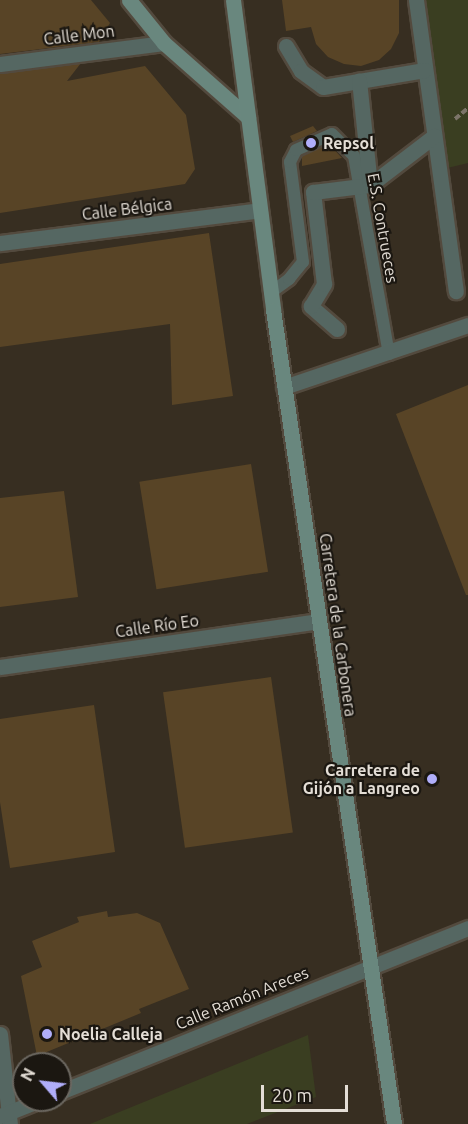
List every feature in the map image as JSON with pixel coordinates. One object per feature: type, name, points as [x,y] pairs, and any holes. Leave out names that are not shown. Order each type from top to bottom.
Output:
[{"type":"street","points":[[129,0],[164,43],[249,124]]},
{"type":"street","name":"Carretera de la Carbonera","points":[[233,0],[270,293],[394,1124]]},
{"type":"street","points":[[416,0],[456,291]]},
{"type":"street","name":"Calle Mon","points":[[0,64],[164,43]]},
{"type":"street","points":[[286,46],[301,71],[323,87],[425,70]]},
{"type":"street","points":[[359,81],[365,185]]},
{"type":"street","points":[[337,329],[311,306],[324,284],[313,192],[365,185],[434,136]]},
{"type":"street","name":"Calle Bélgica","points":[[0,243],[260,210]]},
{"type":"street","points":[[284,387],[468,326]]},
{"type":"street","name":"Calle Río Eo","points":[[0,667],[319,621]]},
{"type":"street","name":"Calle Ramón Areces","points":[[72,1087],[371,965],[468,928]]},
{"type":"street","points":[[0,1034],[6,1118]]},
{"type":"lane","name":"E.S. Contrueces","points":[[270,293],[289,279],[303,262],[290,162],[296,150],[332,134],[354,156],[365,185],[389,354]]},
{"type":"green space","points":[[416,0],[468,0],[468,163],[439,170]]},
{"type":"green space","points":[[308,1035],[316,1097],[247,1124],[90,1124]]},
{"type":"building","points":[[0,0],[91,0],[110,23],[99,42],[0,54]]},
{"type":"building","points":[[282,0],[399,0],[399,33],[391,49],[379,60],[361,66],[344,64],[328,57],[316,44],[311,27],[286,31]]},
{"type":"building","points":[[81,63],[67,81],[145,66],[186,115],[195,169],[185,184],[0,213],[0,74]]},
{"type":"building","points":[[313,126],[317,131],[293,142],[290,136]]},
{"type":"building","points":[[329,144],[342,158],[302,166],[302,156]]},
{"type":"building","points":[[209,233],[233,396],[172,405],[170,324],[0,347],[0,264]]},
{"type":"building","points":[[468,385],[468,595],[466,595],[396,414]]},
{"type":"building","points":[[251,464],[268,572],[156,589],[139,482]]},
{"type":"building","points":[[64,491],[78,597],[0,607],[0,498]]},
{"type":"building","points":[[271,677],[293,832],[185,848],[163,692]]},
{"type":"building","points":[[94,705],[115,852],[10,868],[0,802],[0,719]]},
{"type":"building","points":[[107,911],[108,917],[137,913],[160,923],[189,989],[139,1009],[141,1013],[47,1052],[36,1052],[21,976],[42,967],[32,941],[79,922],[77,917]]},
{"type":"place","name":"Repsol","points":[[311,143]]},
{"type":"place","name":"Carretera de Gijón a Langreo","points":[[432,779]]},
{"type":"place","name":"Noelia Calleja","points":[[47,1034]]}]
